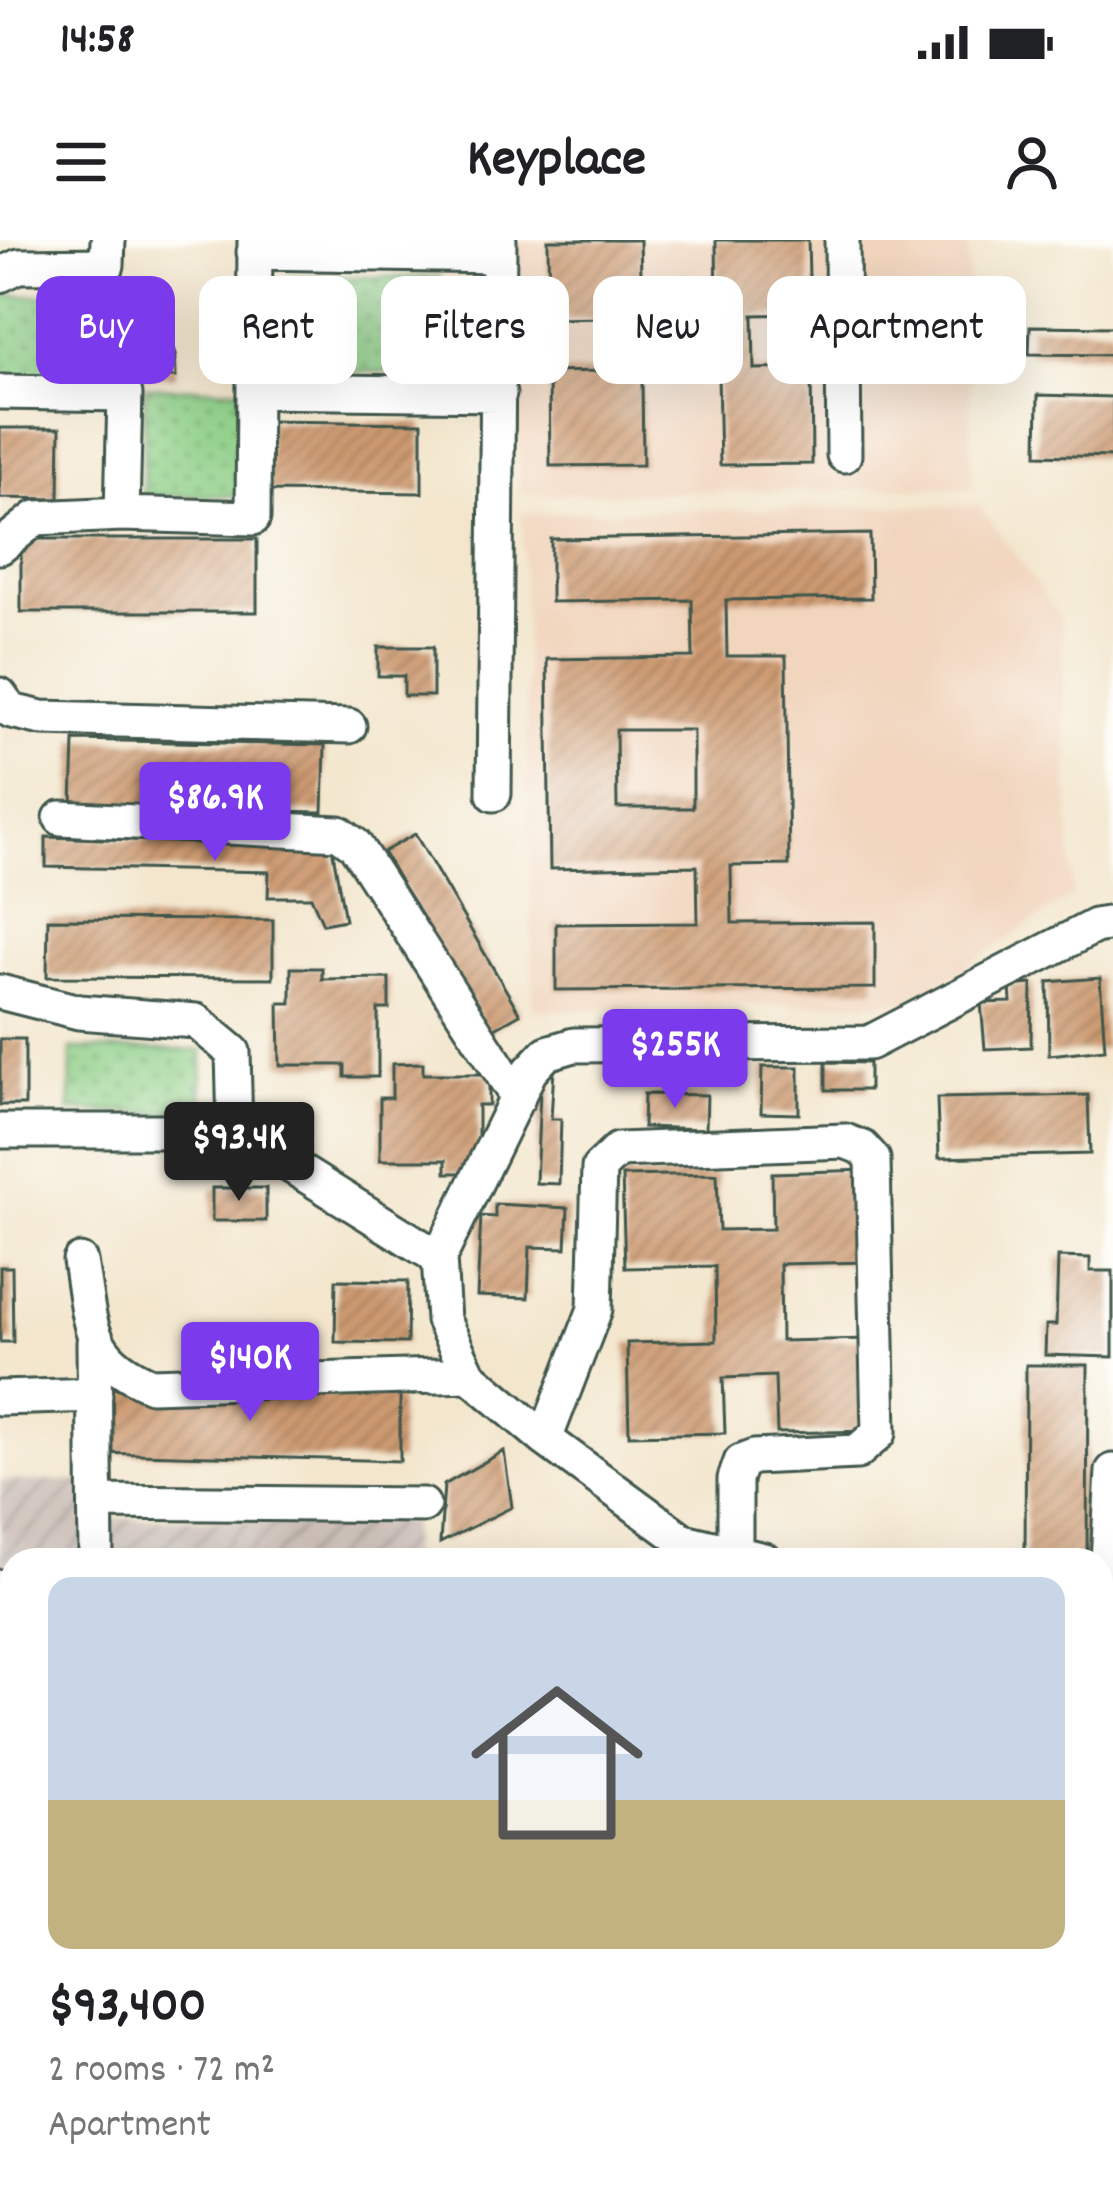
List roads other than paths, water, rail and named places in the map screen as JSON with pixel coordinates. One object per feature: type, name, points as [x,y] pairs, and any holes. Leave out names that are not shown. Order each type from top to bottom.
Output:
[{"type":"street","points":[[0,275],[20,266],[107,265],[107,240]]},
{"type":"street","points":[[842,240],[844,455]]},
{"type":"street","points":[[0,547],[35,518],[122,514],[253,518],[255,246],[499,248],[494,794]]},
{"type":"street","points":[[254,391],[499,394]]},
{"type":"street","points":[[0,392],[125,394],[122,514]]},
{"type":"street","points":[[0,695],[11,711],[42,718],[350,726]]},
{"type":"street","points":[[61,818],[339,833],[356,845],[518,1098]]},
{"type":"street","points":[[712,1548],[684,1541],[544,1439],[469,1375],[443,1320],[439,1258],[518,1098],[547,1054],[574,1045],[869,1043],[1095,926],[1113,923]]},
{"type":"street","points":[[0,992],[79,1012],[196,1021],[233,1052],[235,1132]]},
{"type":"street","points":[[0,1132],[235,1132],[439,1258]]},
{"type":"street","points":[[544,1439],[595,1309],[599,1168],[606,1159],[618,1150],[845,1142],[863,1148],[873,1160],[880,1433],[857,1452],[754,1456],[740,1462],[735,1479],[747,1548]]},
{"type":"street","points":[[80,1261],[94,1342],[96,1548]]},
{"type":"street","points":[[94,1342],[116,1371],[151,1385],[469,1375]]},
{"type":"street","points":[[0,1398],[94,1396]]},
{"type":"street","points":[[1109,1548],[1113,1471]]},
{"type":"street","points":[[96,1502],[423,1505]]}]
